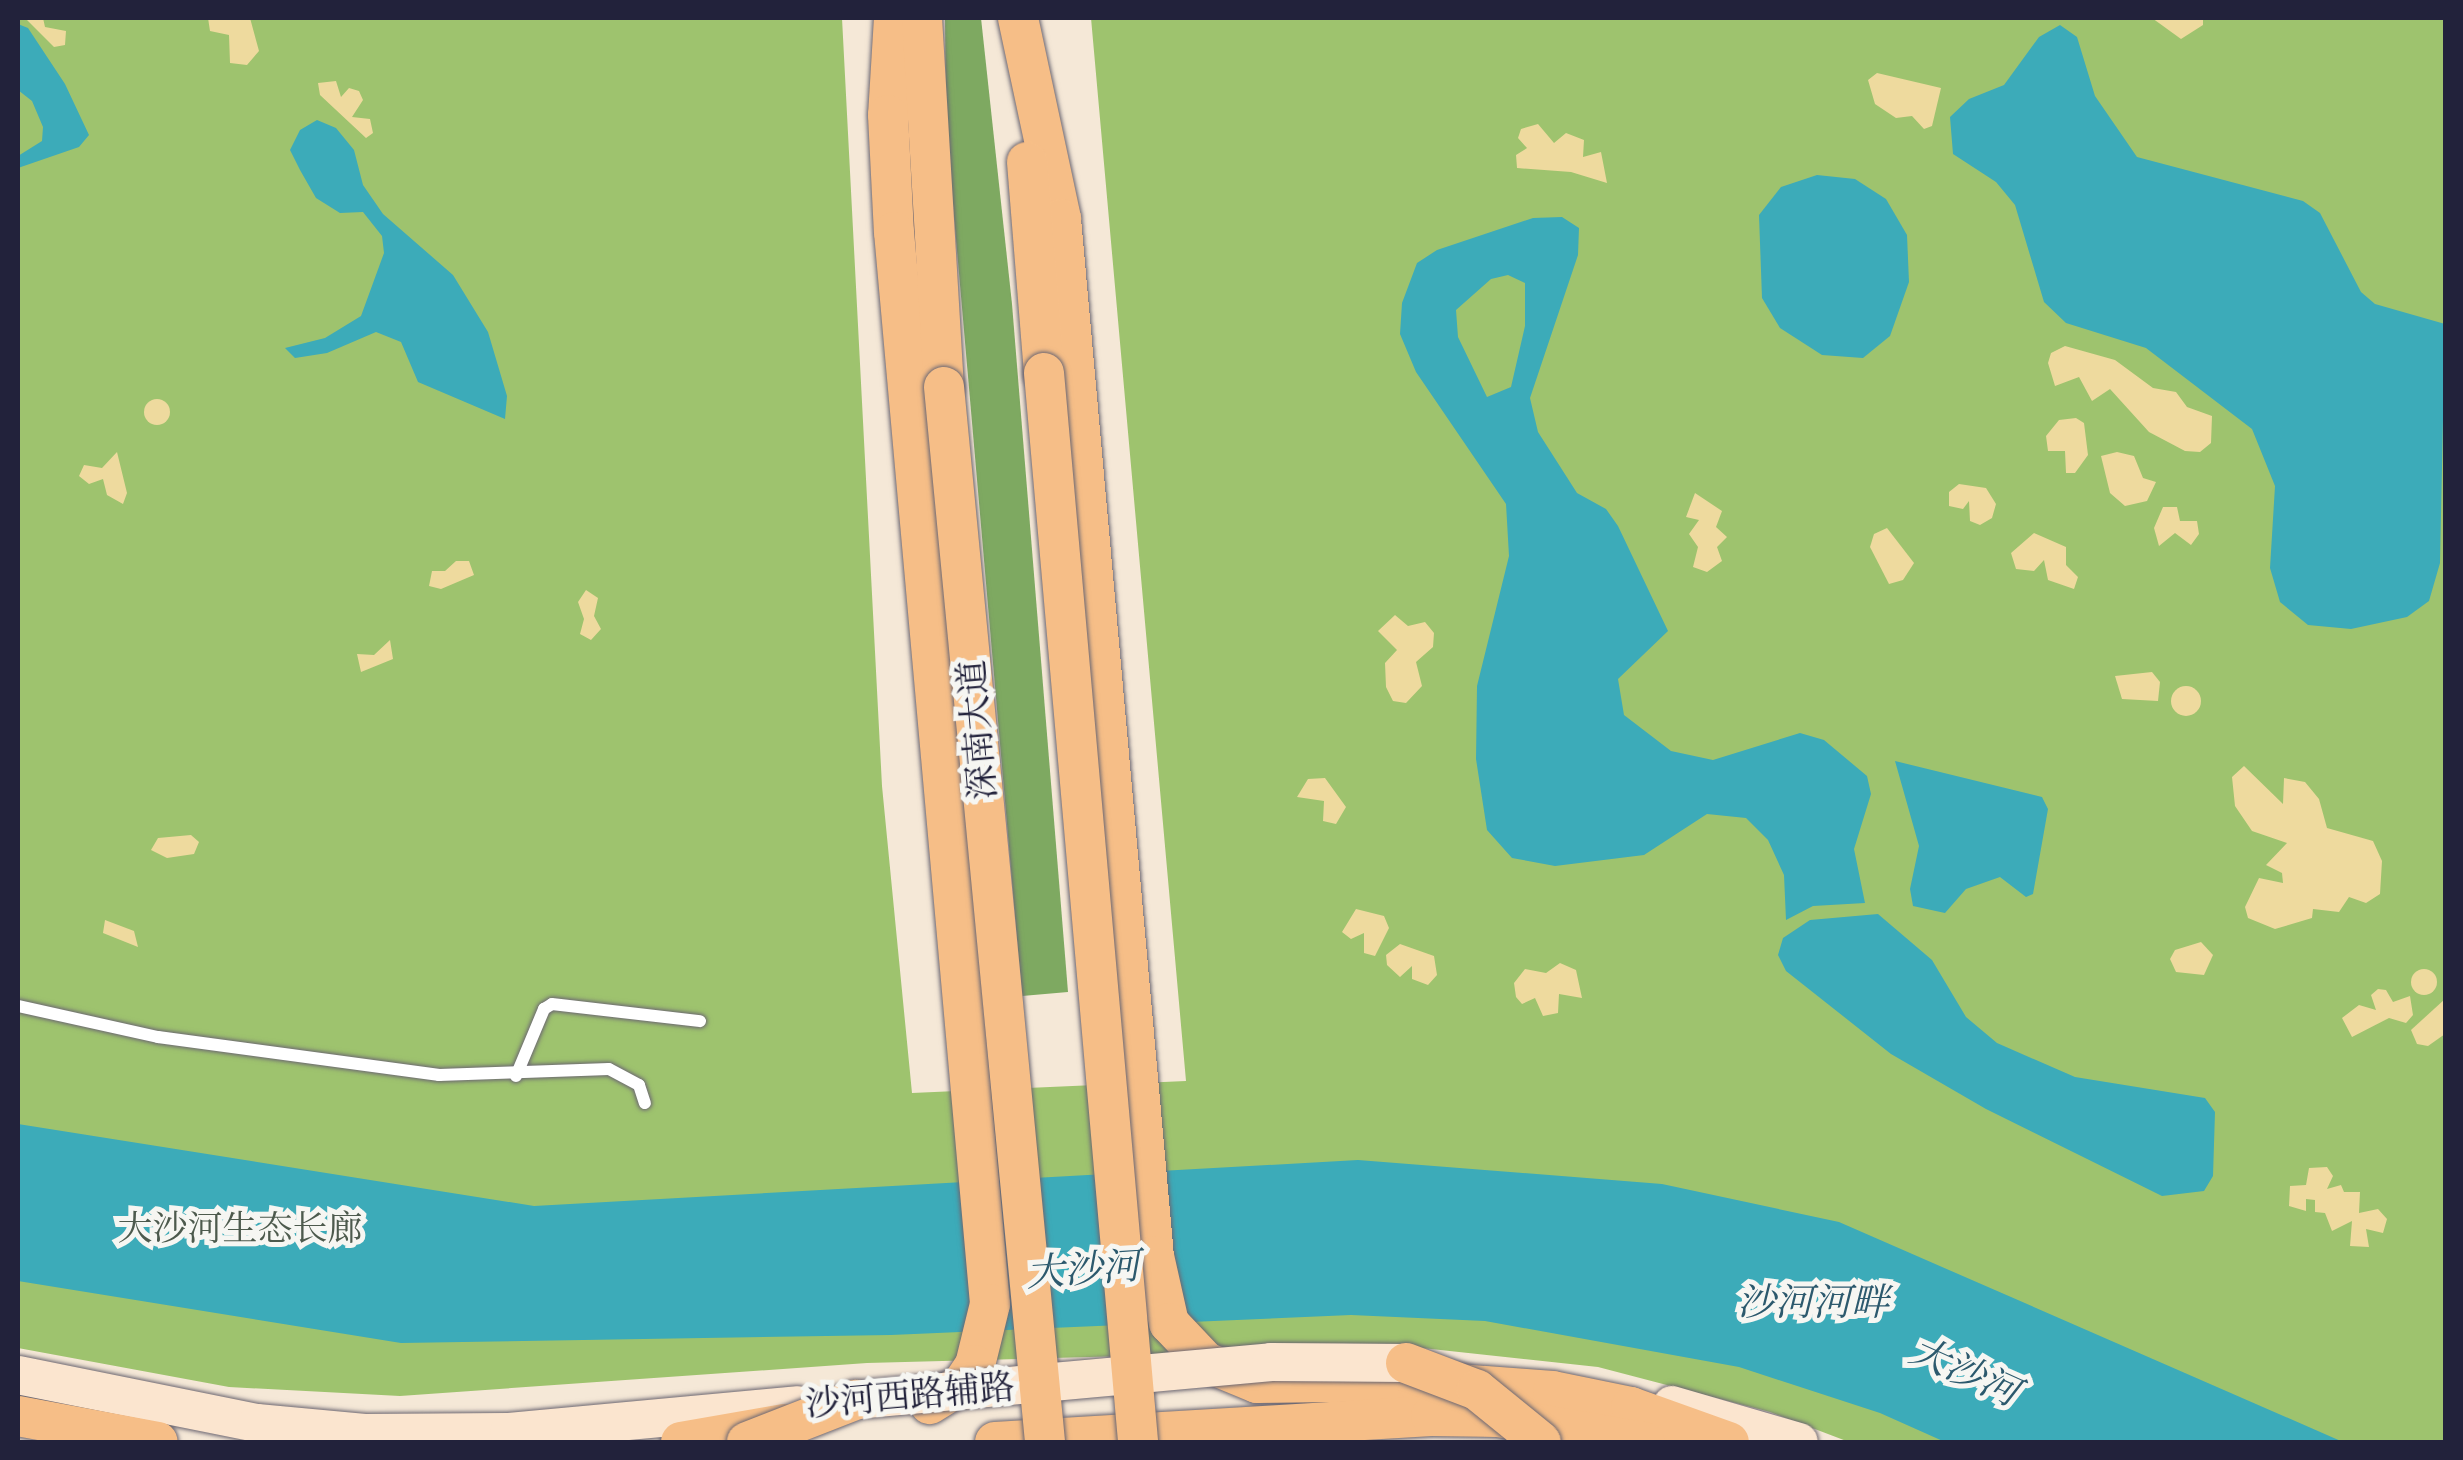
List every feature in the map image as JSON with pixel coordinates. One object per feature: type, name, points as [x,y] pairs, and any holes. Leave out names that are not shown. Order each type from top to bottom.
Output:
[{"type":"main road","points":[[681,1442],[908,1412],[945,1398],[975,1365],[989,1324],[975,1122],[928,661],[894,232],[888,96],[894,18]]},
{"type":"main road","name":"深南大道","points":[[922,18],[944,388],[1044,1442]]},
{"type":"main road","points":[[1017,18],[1044,373],[1138,1442]]},
{"type":"main road","points":[[1017,18],[1060,219],[1157,1279],[1168,1323],[1189,1350],[1235,1376],[1278,1386],[1416,1380],[1552,1391],[1631,1407],[1729,1442]]},
{"type":"main road","name":"沙河西路辅路","points":[[18,1375],[257,1423],[416,1435],[1272,1362],[1406,1362],[1611,1390],[1799,1442]]},
{"type":"main road","points":[[1406,1362],[1477,1390],[1541,1442]]},
{"type":"main road","points":[[747,1442],[856,1400]]},
{"type":"main road","points":[[18,1416],[158,1442]]},
{"type":"main road","points":[[995,1442],[1431,1416],[1498,1417],[1646,1442]]},
{"type":"lane","points":[[516,1076],[544,1008],[552,1004],[700,1021]]},
{"type":"lane","points":[[18,1006],[158,1036],[439,1075],[516,1076],[610,1069],[638,1085],[645,1102]]},
{"type":"green space","name":"大沙河生态长廊","points":[[18,18],[842,18],[882,786],[912,1093],[1186,1081],[1091,18],[2445,18],[2445,1442],[1849,1442],[1770,1412],[1598,1367],[1422,1348],[867,1363],[400,1396],[229,1387],[18,1348]]},
{"type":"green space","points":[[945,18],[981,18],[1012,304],[1068,992],[1022,996],[946,124]]},
{"type":"sand","points":[[25,18],[43,18],[45,27],[66,31],[65,45],[54,47]]},
{"type":"sand","points":[[208,18],[250,18],[259,51],[247,65],[230,63],[229,35],[210,31]]},
{"type":"sand","points":[[2152,18],[2203,18],[2203,25],[2181,39]]},
{"type":"sand","points":[[1877,73],[1941,88],[1932,126],[1924,129],[1912,116],[1896,118],[1875,104],[1868,80]]},
{"type":"sand","points":[[336,81],[341,97],[349,88],[359,91],[363,100],[352,117],[370,119],[373,133],[366,138],[320,95],[318,83]]},
{"type":"sand","points":[[1538,124],[1554,143],[1566,133],[1584,140],[1583,157],[1601,152],[1607,183],[1571,172],[1517,168],[1516,155],[1527,148],[1518,138],[1521,129]]},
{"type":"sand","points":[[2065,346],[2115,360],[2153,388],[2176,392],[2187,407],[2212,416],[2211,443],[2200,452],[2185,451],[2149,432],[2110,389],[2092,401],[2079,377],[2055,386],[2048,363],[2051,353]]},
{"type":"sand","points":[[157,399],[166,403],[170,412],[166,421],[157,425],[148,421],[144,412],[148,403]]},
{"type":"sand","points":[[2076,418],[2084,423],[2088,455],[2075,473],[2066,473],[2065,451],[2048,451],[2046,436],[2059,420]]},
{"type":"sand","points":[[117,452],[127,493],[123,504],[107,495],[103,479],[89,484],[79,476],[84,465],[102,468]]},
{"type":"sand","points":[[2117,452],[2134,456],[2143,478],[2156,482],[2147,501],[2125,506],[2110,493],[2101,456]]},
{"type":"sand","points":[[1959,484],[1986,488],[1996,504],[1992,518],[1980,525],[1970,521],[1969,501],[1963,509],[1949,506],[1949,492]]},
{"type":"sand","points":[[1695,493],[1722,511],[1716,527],[1727,537],[1717,547],[1722,561],[1707,572],[1693,567],[1698,547],[1689,534],[1699,520],[1686,517]]},
{"type":"sand","points":[[2163,507],[2177,507],[2180,521],[2197,521],[2199,534],[2191,545],[2175,533],[2159,546],[2154,528]]},
{"type":"sand","points":[[1887,528],[1914,563],[1903,580],[1889,584],[1870,547],[1874,534]]},
{"type":"sand","points":[[2034,533],[2066,547],[2066,565],[2078,577],[2074,589],[2048,580],[2044,560],[2034,571],[2016,569],[2011,553]]},
{"type":"sand","points":[[456,561],[469,561],[474,575],[441,589],[429,586],[432,571],[445,571]]},
{"type":"sand","points":[[586,590],[598,598],[594,616],[601,629],[591,640],[580,634],[584,619],[578,602]]},
{"type":"sand","points":[[1395,615],[1408,626],[1425,622],[1434,633],[1433,647],[1416,662],[1422,686],[1406,703],[1393,701],[1386,687],[1385,663],[1397,650],[1378,631]]},
{"type":"sand","points":[[390,640],[393,659],[361,672],[357,654],[374,655]]},
{"type":"sand","points":[[2152,672],[2160,682],[2158,701],[2122,699],[2115,676]]},
{"type":"sand","points":[[2186,686],[2197,690],[2201,701],[2197,712],[2186,716],[2175,712],[2171,701],[2175,690]]},
{"type":"sand","points":[[2244,766],[2283,804],[2284,778],[2305,782],[2319,799],[2327,828],[2373,841],[2382,861],[2380,894],[2366,903],[2349,897],[2339,912],[2313,909],[2312,918],[2275,929],[2248,918],[2245,907],[2259,878],[2283,883],[2282,873],[2266,865],[2287,843],[2252,831],[2235,806],[2232,777]]},
{"type":"sand","points":[[1325,778],[1346,807],[1336,824],[1323,821],[1324,801],[1297,797],[1308,779]]},
{"type":"sand","points":[[191,835],[199,842],[194,854],[167,858],[151,850],[158,838]]},
{"type":"sand","points":[[1356,909],[1384,916],[1389,928],[1375,956],[1364,953],[1364,933],[1351,939],[1342,932]]},
{"type":"sand","points":[[105,920],[134,931],[138,947],[103,933]]},
{"type":"sand","points":[[2201,942],[2213,955],[2204,975],[2176,972],[2170,959],[2175,950]]},
{"type":"sand","points":[[1400,944],[1434,956],[1437,975],[1428,985],[1412,979],[1412,966],[1400,977],[1387,965],[1386,955]]},
{"type":"sand","points":[[1560,963],[1576,970],[1582,998],[1559,994],[1558,1013],[1543,1016],[1535,998],[1522,1004],[1516,997],[1514,983],[1525,969],[1546,973]]},
{"type":"sand","points":[[2424,969],[2433,973],[2437,982],[2433,991],[2424,995],[2415,991],[2411,982],[2415,973]]},
{"type":"sand","points":[[2378,989],[2386,990],[2393,1002],[2410,996],[2413,1015],[2406,1023],[2389,1018],[2352,1037],[2342,1018],[2359,1005],[2376,1010],[2371,995]]},
{"type":"sand","points":[[2445,999],[2445,1034],[2428,1046],[2417,1044],[2411,1030]]},
{"type":"sand","points":[[2327,1167],[2333,1176],[2327,1189],[2341,1185],[2344,1192],[2360,1192],[2359,1213],[2378,1209],[2387,1219],[2383,1233],[2366,1229],[2369,1247],[2350,1246],[2352,1221],[2332,1231],[2325,1213],[2315,1212],[2315,1200],[2306,1199],[2306,1211],[2289,1206],[2290,1186],[2306,1185],[2309,1168]]},
{"type":"water","points":[[18,24],[28,28],[65,84],[89,135],[79,147],[18,168],[18,156],[42,141],[43,127],[32,101],[18,90]]},
{"type":"water","points":[[2060,25],[2077,37],[2095,96],[2137,157],[2303,201],[2320,213],[2361,292],[2375,304],[2445,324],[2440,563],[2429,601],[2407,617],[2351,629],[2308,625],[2280,602],[2270,568],[2275,486],[2252,429],[2146,348],[2066,323],[2044,302],[2015,205],[1996,182],[1953,154],[1950,117],[1969,99],[2004,85],[2039,37]]},
{"type":"water","points":[[317,120],[336,128],[354,150],[363,185],[383,214],[453,275],[488,332],[507,396],[505,419],[418,382],[401,342],[376,332],[327,353],[295,358],[285,348],[325,338],[361,316],[384,253],[382,236],[363,212],[340,213],[316,198],[300,170],[290,150],[300,130]]},
{"type":"water","points":[[1817,175],[1855,179],[1886,199],[1907,235],[1909,282],[1890,336],[1863,358],[1822,355],[1780,328],[1762,298],[1759,215],[1781,187]]},
{"type":"water","points":[[1562,217],[1579,228],[1578,255],[1530,398],[1538,432],[1577,493],[1606,509],[1618,526],[1668,631],[1618,679],[1624,715],[1671,751],[1713,760],[1800,733],[1824,740],[1867,776],[1871,794],[1854,849],[1865,903],[1813,906],[1786,920],[1784,875],[1768,840],[1746,818],[1707,814],[1644,855],[1555,866],[1512,858],[1487,830],[1476,759],[1477,686],[1509,556],[1506,504],[1416,372],[1400,334],[1402,303],[1417,263],[1437,250],[1533,218]],"holes":[[[1508,275],[1525,283],[1525,326],[1511,387],[1487,397],[1458,337],[1456,310],[1491,279]]]},
{"type":"water","points":[[1895,761],[2042,797],[2048,809],[2033,894],[2026,897],[2000,877],[1966,889],[1945,913],[1913,906],[1910,889],[1919,846]]},
{"type":"water","points":[[1878,914],[1932,960],[1966,1017],[1997,1043],[2075,1077],[2205,1098],[2215,1112],[2213,1176],[2204,1191],[2162,1196],[1986,1109],[1891,1054],[1786,971],[1778,955],[1783,938],[1810,920]]},
{"type":"water","name":"沙河河畔","points":[[18,1124],[534,1206],[1358,1160],[1662,1184],[1839,1222],[2343,1442],[1945,1442],[1880,1413],[1739,1367],[1485,1321],[1351,1315],[891,1335],[401,1343],[18,1281]]},
{"type":"water label","name":"大沙河","points":[[1083,1269]]},
{"type":"water label","name":"大沙河","points":[[1965,1371]]}]
